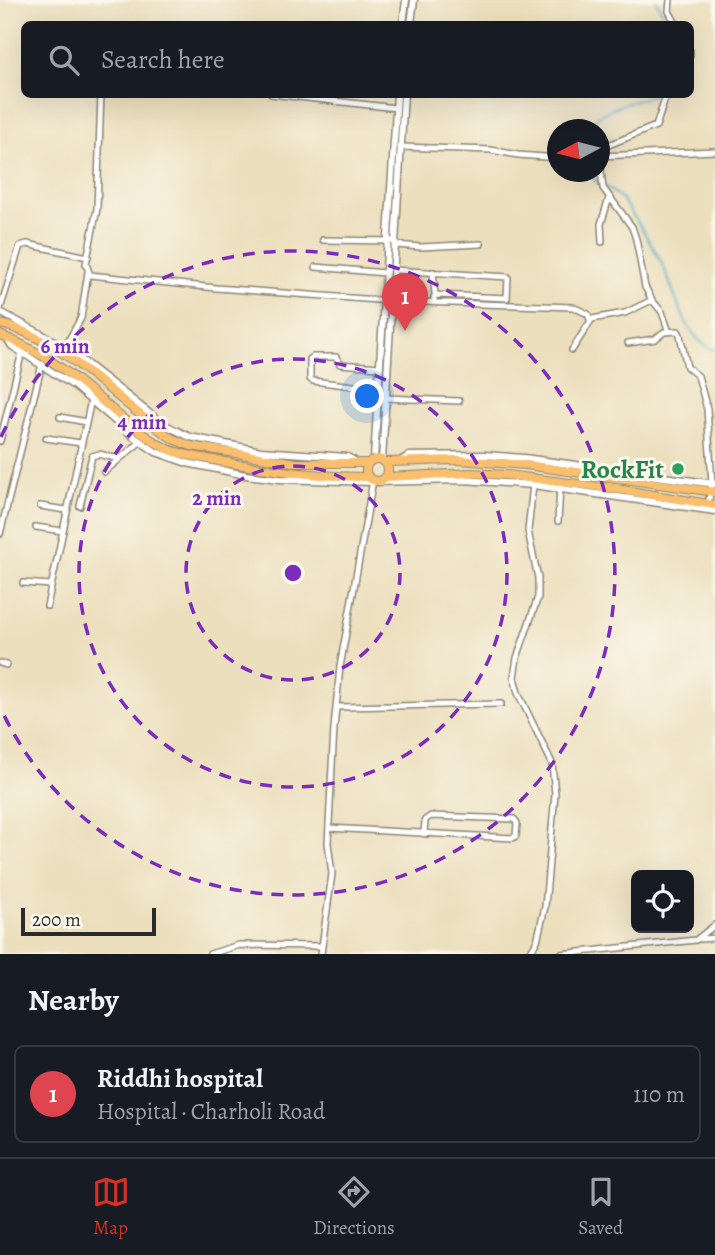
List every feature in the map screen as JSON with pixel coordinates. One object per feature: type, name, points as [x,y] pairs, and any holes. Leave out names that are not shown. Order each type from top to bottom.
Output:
[{"type":"main road","points":[[0,324],[29,334],[101,378],[173,439],[191,446],[297,463],[458,460],[526,465],[712,488]]},
{"type":"main road","points":[[3,336],[52,361],[131,425],[163,447],[178,453],[261,468],[380,481],[388,469],[377,461]]},
{"type":"main road","points":[[371,480],[366,470],[377,461]]},
{"type":"main road","points":[[385,477],[471,473],[507,475],[594,485],[711,507]]},
{"type":"street","points":[[403,21],[406,0]]},
{"type":"street","points":[[411,21],[414,0]]},
{"type":"street","points":[[670,0],[669,10],[674,21]]},
{"type":"street","points":[[65,347],[81,318],[88,272],[88,257],[97,209],[101,98]]},
{"type":"street","points":[[307,98],[396,108]]},
{"type":"street","points":[[377,461],[377,389],[393,270],[397,98]]},
{"type":"street","points":[[397,147],[403,98]]},
{"type":"street","points":[[610,143],[656,126],[666,98]]},
{"type":"street","points":[[397,147],[491,150],[547,158]]},
{"type":"street","points":[[610,155],[715,151]]},
{"type":"street","points":[[602,182],[609,198],[634,232],[642,279],[652,300],[662,312],[669,332]]},
{"type":"street","points":[[603,242],[601,224],[609,198]]},
{"type":"street","points":[[323,240],[392,242],[421,247],[481,244]]},
{"type":"street","points":[[379,423],[384,398],[387,300],[385,273],[392,242]]},
{"type":"street","points":[[88,257],[27,244],[20,246],[0,310],[65,347],[101,378]]},
{"type":"street","points":[[316,267],[385,273]]},
{"type":"street","points":[[88,272],[93,276],[216,288],[387,300],[507,298],[506,275],[393,270]]},
{"type":"street","points":[[433,272],[434,299]]},
{"type":"street","points":[[434,299],[573,307],[588,314],[590,320]]},
{"type":"street","points":[[572,350],[590,320],[630,311],[652,300]]},
{"type":"street","points":[[3,336],[12,346],[91,400],[141,442],[172,459],[246,475],[280,479],[475,481],[533,485],[711,507],[707,409],[696,373],[687,367],[679,332],[662,332],[655,339],[628,343]]},
{"type":"street","points":[[0,441],[22,352]]},
{"type":"street","points":[[377,389],[313,381],[310,379],[310,369],[313,356],[336,357],[340,363],[379,367]]},
{"type":"street","points":[[0,534],[42,364]]},
{"type":"street","points":[[384,398],[459,401]]},
{"type":"street","points":[[47,606],[91,400]]},
{"type":"street","points":[[60,417],[86,422]]},
{"type":"street","points":[[46,438],[81,443]]},
{"type":"street","points":[[104,472],[141,442]]},
{"type":"street","points":[[80,506],[92,456],[99,454],[119,459]]},
{"type":"street","points":[[321,954],[332,874],[328,851],[331,762],[342,655],[371,480]]},
{"type":"street","points":[[529,954],[537,941],[545,907],[555,794],[552,763],[518,693],[514,677],[517,658],[538,597],[538,578],[528,531],[533,485]]},
{"type":"street","points":[[558,520],[560,488]]},
{"type":"street","points":[[40,506],[66,510]]},
{"type":"street","points":[[36,527],[62,531]]},
{"type":"street","points":[[23,583],[51,585]]},
{"type":"street","points":[[337,707],[500,704]]},
{"type":"street","points":[[329,828],[424,834],[513,838],[516,836],[517,823],[514,820],[431,816],[425,820],[424,834]]},
{"type":"street","points":[[696,940],[715,925]]},
{"type":"street","points":[[561,954],[715,938]]},
{"type":"street","points":[[210,954],[227,948],[252,945],[322,946]]},
{"type":"street","points":[[251,954],[252,945]]},
{"type":"waterway","points":[[656,0],[666,21]]},
{"type":"waterway","points":[[595,119],[607,111],[644,98]]},
{"type":"waterway","points":[[598,182],[617,195],[628,208],[662,264],[688,325],[695,336],[715,350]]},
{"type":"place","name":"Riddhi hospital","points":[[405,331]]},
{"type":"place","name":"RockFit","points":[[678,469]]}]
